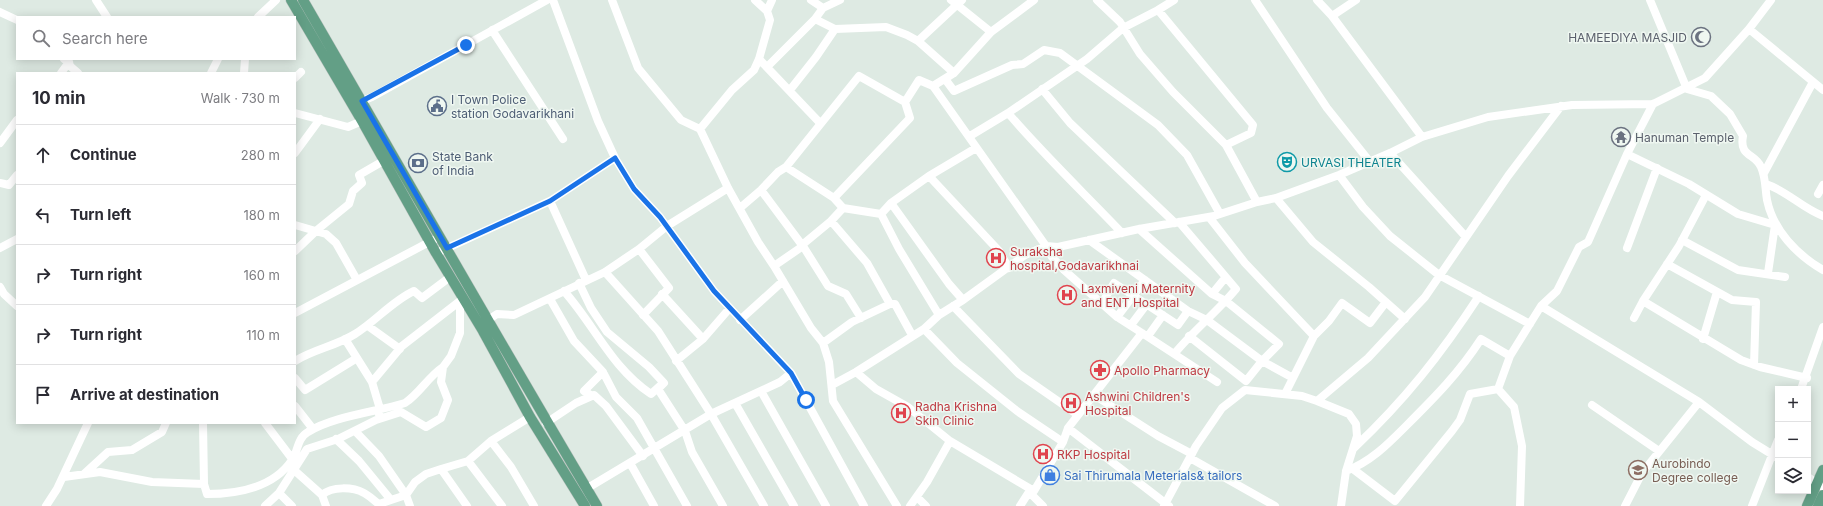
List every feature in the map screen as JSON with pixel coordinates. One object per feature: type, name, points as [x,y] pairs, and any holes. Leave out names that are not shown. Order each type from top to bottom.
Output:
[{"type":"main road","points":[[291,0],[357,103],[384,160],[450,277],[461,300],[483,330],[530,416],[585,506]]},
{"type":"main road","points":[[303,0],[344,82]]},
{"type":"main road","points":[[363,116],[441,237],[546,423],[597,506]]},
{"type":"main road","points":[[1807,506],[1820,485],[1823,470]]},
{"type":"main road","points":[[1818,506],[1823,495]]},
{"type":"street","points":[[96,0],[106,16]]},
{"type":"street","points":[[259,16],[276,0]]},
{"type":"street","points":[[357,103],[547,0]]},
{"type":"street","points":[[553,0],[598,121],[615,158],[634,189],[667,226],[729,309],[791,373],[864,506]]},
{"type":"street","points":[[612,0],[638,68],[681,120],[700,129],[728,188],[758,242],[811,328],[823,343],[829,362],[833,401],[897,506]]},
{"type":"street","points":[[700,129],[732,90],[754,70],[760,59],[770,20],[767,11],[754,0]]},
{"type":"street","points":[[767,11],[772,0]]},
{"type":"street","points":[[811,0],[823,8]]},
{"type":"street","points":[[768,66],[823,8],[840,0]]},
{"type":"street","points":[[1097,0],[1120,22],[1140,54],[1156,73],[1226,145],[1257,202]]},
{"type":"street","points":[[970,136],[1008,113],[1078,65],[1123,28],[1174,0]]},
{"type":"street","points":[[1255,0],[1327,108],[1370,162]]},
{"type":"street","points":[[1317,0],[1332,16],[1422,137]]},
{"type":"street","points":[[1332,16],[1356,0]]},
{"type":"street","points":[[1650,0],[1687,89]]},
{"type":"street","points":[[832,385],[856,372],[912,335],[924,329],[939,315],[1009,268],[1025,255],[1046,246],[1058,247],[1139,229],[1209,217],[1257,202],[1276,198],[1339,175],[1390,153],[1422,137],[1488,117],[1561,106],[1653,104],[1687,89],[1705,78],[1749,29],[1771,0]]},
{"type":"street","points":[[933,86],[954,73],[991,32],[1030,1]]},
{"type":"street","points":[[918,41],[956,2],[991,32]]},
{"type":"street","points":[[1158,10],[1253,125],[1251,133],[1226,145]]},
{"type":"street","points":[[0,12],[16,20]]},
{"type":"street","points":[[815,18],[834,29],[886,27],[918,41],[954,73]]},
{"type":"street","points":[[790,90],[816,57],[834,29]]},
{"type":"street","points":[[1749,29],[1823,90]]},
{"type":"street","points":[[492,30],[563,139]]},
{"type":"street","points":[[946,79],[954,91],[1012,65],[1023,64],[1044,50],[1060,53],[1158,125],[1187,155],[1220,214]]},
{"type":"street","points":[[760,59],[820,123]]},
{"type":"street","points":[[61,72],[66,60]]},
{"type":"street","points":[[66,60],[77,72]]},
{"type":"street","points":[[211,72],[217,60]]},
{"type":"street","points":[[244,72],[245,60]]},
{"type":"street","points":[[296,77],[301,72]]},
{"type":"street","points":[[740,208],[761,190],[778,172],[786,167],[859,76],[905,102],[910,118],[834,198]]},
{"type":"street","points":[[905,102],[919,80],[933,86],[970,136],[976,148],[1046,246],[1052,257],[1064,270],[1117,317],[1175,353],[1217,382]]},
{"type":"street","points":[[1764,172],[1813,82]]},
{"type":"street","points":[[1042,89],[1070,123],[1177,222],[1236,289],[1226,301],[1210,314],[1207,320],[1189,336],[1175,353]]},
{"type":"street","points":[[1687,89],[1711,96],[1730,114],[1743,136],[1742,142],[1746,154],[1759,162],[1764,172],[1767,200],[1775,225],[1806,259],[1823,270]]},
{"type":"street","points":[[1498,389],[1510,356],[1541,306],[1557,291],[1580,247],[1588,242],[1627,154],[1653,104]]},
{"type":"street","points":[[1317,401],[1368,358],[1425,297],[1508,176],[1561,106]]},
{"type":"street","points":[[296,113],[348,127],[363,116]]},
{"type":"street","points":[[1008,113],[1036,145],[1122,233]]},
{"type":"street","points":[[296,152],[320,119]]},
{"type":"street","points":[[0,142],[16,121]]},
{"type":"street","points":[[881,214],[891,203],[929,176],[976,148]]},
{"type":"street","points":[[1390,153],[1466,237]]},
{"type":"street","points":[[1627,154],[1689,184],[1738,214],[1775,225]]},
{"type":"street","points":[[436,253],[550,201],[615,158]]},
{"type":"street","points":[[296,250],[317,230],[349,204],[353,191],[362,184],[359,175],[384,160]]},
{"type":"street","points":[[786,167],[834,198],[843,208],[881,214]]},
{"type":"street","points":[[1627,248],[1657,168]]},
{"type":"street","points":[[1339,175],[1363,208],[1390,236],[1440,275],[1530,324]]},
{"type":"street","points":[[0,183],[9,185],[16,176]]},
{"type":"street","points":[[929,176],[999,251],[1009,268]]},
{"type":"street","points":[[1766,184],[1780,188],[1809,211],[1823,216]]},
{"type":"street","points":[[1818,194],[1823,185]]},
{"type":"street","points":[[488,320],[497,314],[514,315],[550,299],[582,281],[605,272],[639,250],[667,226],[728,188]]},
{"type":"street","points":[[761,190],[803,245],[828,286],[846,294],[861,318]]},
{"type":"street","points":[[1634,318],[1643,301],[1682,240],[1706,195]]},
{"type":"street","points":[[1276,198],[1313,242],[1405,319]]},
{"type":"street","points":[[550,201],[582,281],[591,308],[607,332],[649,367],[685,431],[692,452],[723,506]]},
{"type":"street","points":[[891,203],[949,284],[963,300]]},
{"type":"street","points":[[774,266],[803,245],[831,221],[843,208]]},
{"type":"street","points":[[881,214],[899,249],[939,315]]},
{"type":"street","points":[[1209,217],[1245,263],[1314,336]]},
{"type":"street","points":[[831,221],[866,263],[890,304]]},
{"type":"street","points":[[296,225],[317,230],[326,234],[336,243],[357,280]]},
{"type":"street","points":[[1768,273],[1775,225]]},
{"type":"street","points":[[1139,229],[1212,294],[1226,301],[1279,344],[1262,361],[1246,381],[1189,336]]},
{"type":"street","points":[[296,312],[429,241],[441,237]]},
{"type":"street","points":[[0,248],[16,240]]},
{"type":"street","points":[[1089,240],[1188,311],[1207,320],[1262,361],[1293,378]]},
{"type":"street","points":[[1682,240],[1738,270],[1768,273],[1785,277]]},
{"type":"street","points":[[639,250],[669,288],[643,314]]},
{"type":"street","points":[[1667,264],[1732,300],[1756,302],[1754,365]]},
{"type":"street","points":[[605,272],[658,331],[711,414],[764,506]]},
{"type":"street","points":[[296,360],[306,354],[345,339],[368,326],[406,294],[414,291],[422,298],[450,277]]},
{"type":"street","points":[[1212,294],[1225,278]]},
{"type":"street","points":[[1117,317],[1134,297],[1145,280]]},
{"type":"street","points":[[740,320],[783,282]]},
{"type":"street","points":[[1102,303],[1114,283],[1178,325],[1188,311]]},
{"type":"street","points":[[0,287],[4,294],[16,305]]},
{"type":"street","points":[[564,291],[581,310],[598,338],[617,364],[634,383],[651,394],[661,386]]},
{"type":"street","points":[[1703,339],[1717,292]]},
{"type":"street","points":[[662,294],[703,339]]},
{"type":"street","points":[[1354,448],[1407,395],[1449,342],[1479,296]]},
{"type":"street","points":[[550,299],[574,341],[603,372],[616,397],[637,418],[687,506]]},
{"type":"street","points":[[372,382],[400,348],[461,300]]},
{"type":"street","points":[[326,506],[322,495],[294,470],[293,460],[297,446],[306,432],[380,409],[405,403],[416,395],[433,374],[443,367],[450,356],[460,333],[461,300]]},
{"type":"street","points":[[1643,301],[1703,339],[1741,360],[1754,365],[1807,378]]},
{"type":"street","points":[[1285,394],[1314,336],[1329,321],[1342,303],[1370,323],[1386,302]]},
{"type":"street","points":[[823,343],[852,322],[890,304],[895,304],[912,335]]},
{"type":"street","points":[[1131,325],[1146,305]]},
{"type":"street","points":[[953,306],[1019,374],[1078,415]]},
{"type":"street","points":[[1541,306],[1699,402],[1775,456],[1752,506]]},
{"type":"street","points":[[676,361],[703,339],[729,309]]},
{"type":"street","points":[[1020,506],[1031,492],[1062,442],[1068,428],[1094,394],[1163,315]]},
{"type":"street","points":[[368,326],[400,348]]},
{"type":"street","points":[[1803,386],[1807,378],[1823,327]]},
{"type":"street","points":[[924,329],[957,363],[1017,410],[1062,442]]},
{"type":"street","points":[[345,339],[372,382],[380,409],[376,420]]},
{"type":"street","points":[[1350,470],[1380,452],[1432,402],[1463,367],[1481,339],[1510,356]]},
{"type":"street","points":[[296,379],[305,390],[357,358]]},
{"type":"street","points":[[265,506],[279,493],[307,449],[336,439],[376,420],[400,412],[426,427],[441,418],[448,400],[441,382],[443,367]]},
{"type":"street","points":[[603,372],[584,391],[592,396],[594,395],[606,406],[643,456]]},
{"type":"street","points":[[856,372],[876,389],[908,407],[950,441],[1031,492],[1043,506]]},
{"type":"street","points":[[586,489],[685,431],[711,414],[780,382],[791,373]]},
{"type":"street","points":[[1350,470],[1395,501],[1452,432],[1460,420],[1470,394],[1498,389]]},
{"type":"street","points":[[1498,389],[1514,407],[1522,446],[1520,506]]},
{"type":"street","points":[[1068,428],[1167,505],[1191,456],[1222,408],[1245,390],[1302,396],[1350,414],[1356,424],[1357,436],[1341,506]]},
{"type":"street","points":[[761,391],[826,506]]},
{"type":"street","points":[[1094,394],[1158,436],[1275,506]]},
{"type":"street","points":[[546,423],[576,403],[592,396]]},
{"type":"street","points":[[1625,506],[1642,473],[1699,402]]},
{"type":"street","points":[[735,403],[794,506]]},
{"type":"street","points":[[1592,405],[1659,451]]},
{"type":"street","points":[[296,407],[313,429]]},
{"type":"street","points":[[322,495],[326,492],[341,488],[364,492],[379,504],[406,495],[415,482],[426,474],[468,462],[491,441],[530,416]]},
{"type":"street","points":[[46,506],[64,477],[88,424]]},
{"type":"street","points":[[84,475],[108,452],[132,450],[162,432],[166,424]]},
{"type":"street","points":[[203,424],[204,484],[207,494],[231,494],[252,488],[277,477],[293,460]]},
{"type":"street","points":[[266,424],[293,460]]},
{"type":"street","points":[[355,431],[379,456],[406,495],[410,506]]},
{"type":"street","points":[[336,439],[359,461],[391,500]]},
{"type":"street","points":[[491,441],[511,467],[534,506]]},
{"type":"street","points":[[910,506],[927,482],[950,441]]},
{"type":"street","points":[[468,462],[502,506]]},
{"type":"street","points":[[630,463],[654,506]]},
{"type":"street","points":[[441,469],[467,506]]},
{"type":"street","points":[[64,477],[100,472],[152,482],[204,484]]},
{"type":"street","points":[[1811,479],[1820,485]]},
{"type":"street","points":[[279,493],[292,506]]},
{"type":"street","points":[[917,496],[926,506]]},
{"type":"place","name":"HAMEEDIYA MASJID","points":[[1701,37]]},
{"type":"place","name":"I Town Police station Godavarikhani","points":[[437,106]]},
{"type":"place","name":"Hanuman Temple","points":[[1621,137]]},
{"type":"place","name":"URVASI THEATER","points":[[1287,162]]},
{"type":"place","name":"State Bank of India","points":[[418,163]]},
{"type":"place","name":"Suraksha hospital,Godavarikhnai","points":[[996,258]]},
{"type":"place","name":"Laxmiveni Maternity and ENT Hospital","points":[[1067,295]]},
{"type":"place","name":"Apollo Pharmacy","points":[[1100,370]]},
{"type":"place","name":"Ashwini Children's Hospital","points":[[1071,403]]},
{"type":"place","name":"Radha Krishna Skin Clinic","points":[[901,413]]},
{"type":"place","name":"RKP Hospital","points":[[1043,454]]},
{"type":"place","name":"Aurobindo Degree college","points":[[1638,470]]},
{"type":"place","name":"Sai Thirumala Meterials& tailors","points":[[1050,475]]},
{"type":"route","points":[[466,45],[372,97],[362,101],[447,248],[550,201],[615,158],[634,189],[660,217],[692,258],[714,291],[729,309],[791,373],[806,400]]}]
